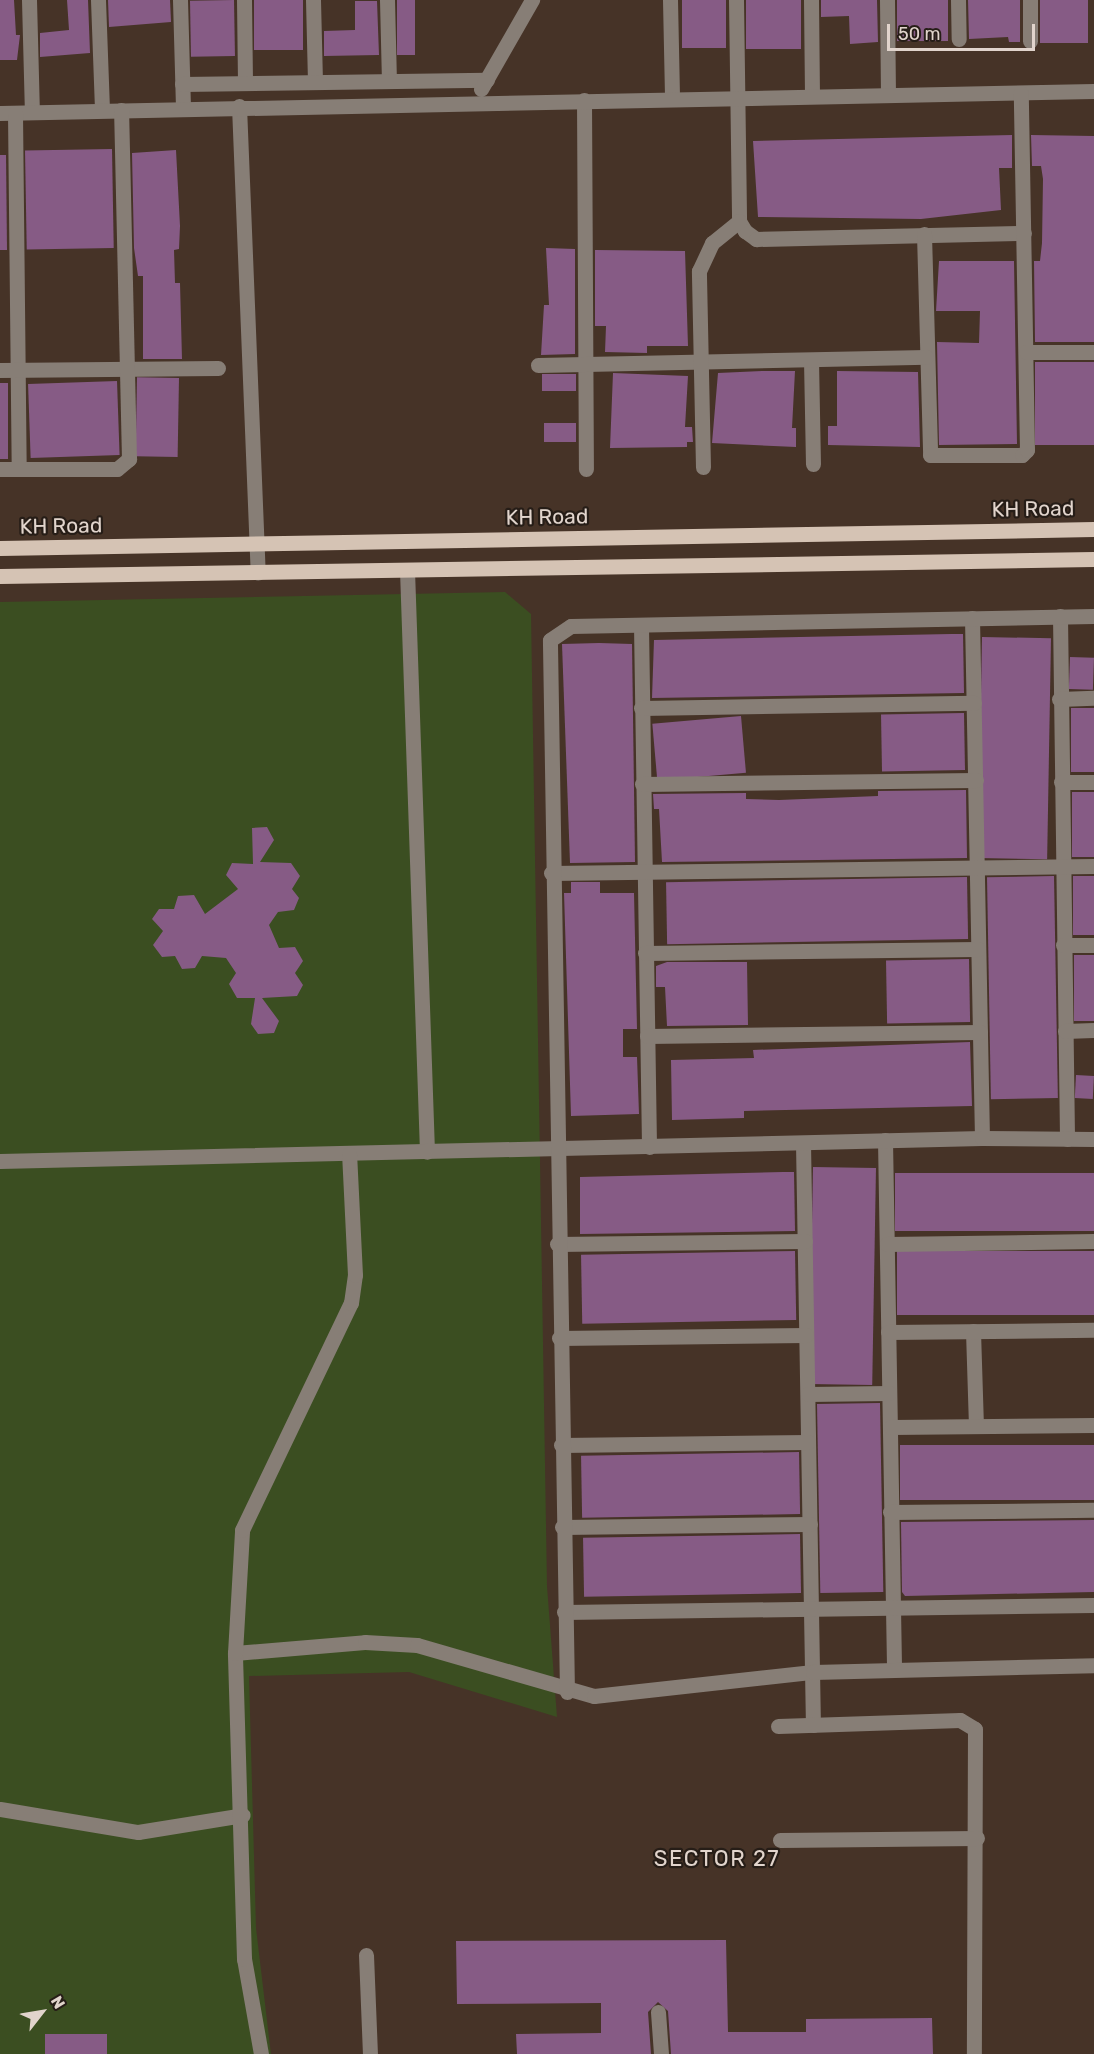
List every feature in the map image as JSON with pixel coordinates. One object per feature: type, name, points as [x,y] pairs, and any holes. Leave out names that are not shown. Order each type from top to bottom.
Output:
[{"type":"main road","name":"KH Road","points":[[0,548],[1094,529]]},
{"type":"main road","points":[[0,576],[1094,559]]},
{"type":"street","points":[[29,0],[32,112]]},
{"type":"street","points":[[99,0],[102,110]]},
{"type":"street","points":[[180,0],[183,108]]},
{"type":"street","points":[[244,0],[245,83]]},
{"type":"street","points":[[313,0],[315,82]]},
{"type":"street","points":[[387,0],[389,81]]},
{"type":"street","points":[[474,102],[532,0]]},
{"type":"street","points":[[670,0],[672,99]]},
{"type":"street","points":[[736,0],[739,221],[756,239],[1024,232]]},
{"type":"street","points":[[811,0],[812,96]]},
{"type":"street","points":[[887,0],[888,95]]},
{"type":"street","points":[[958,0],[959,39]]},
{"type":"street","points":[[1030,0],[1030,41]]},
{"type":"street","points":[[182,84],[487,80]]},
{"type":"street","points":[[19,469],[18,369],[7,113],[239,106],[1094,92]]},
{"type":"street","points":[[924,234],[930,455],[1017,457],[1027,450],[1022,93]]},
{"type":"street","points":[[584,100],[586,469]]},
{"type":"street","points":[[239,106],[258,573]]},
{"type":"street","points":[[0,470],[124,465],[129,459],[125,368],[122,110]]},
{"type":"street","points":[[703,466],[699,271],[712,243],[739,221]]},
{"type":"street","points":[[1026,352],[1094,352]]},
{"type":"street","points":[[538,365],[926,357]]},
{"type":"street","points":[[811,360],[813,464]]},
{"type":"street","points":[[0,370],[218,368]]},
{"type":"street","points":[[407,570],[427,1152]]},
{"type":"street","points":[[1060,616],[1059,699],[1067,1139]]},
{"type":"street","points":[[567,1692],[555,1149],[550,640],[571,626],[1094,616]]},
{"type":"street","points":[[972,618],[982,1138]]},
{"type":"street","points":[[641,625],[649,1147]]},
{"type":"street","points":[[1059,699],[1094,698]]},
{"type":"street","points":[[641,708],[974,703]]},
{"type":"street","points":[[642,784],[976,780]]},
{"type":"street","points":[[1061,782],[1094,782]]},
{"type":"street","points":[[551,873],[1094,866]]},
{"type":"street","points":[[1064,945],[1094,945]]},
{"type":"street","points":[[645,953],[978,949]]},
{"type":"street","points":[[1065,1031],[1094,1030]]},
{"type":"street","points":[[647,1036],[980,1032]]},
{"type":"street","points":[[0,1161],[982,1138],[1094,1139]]},
{"type":"street","points":[[885,1140],[894,1668]]},
{"type":"street","points":[[803,1143],[813,1725]]},
{"type":"street","points":[[261,2054],[244,1959],[243,1815],[235,1653],[242,1530],[351,1303],[355,1275],[349,1154]]},
{"type":"street","points":[[557,1244],[805,1241]]},
{"type":"street","points":[[887,1244],[1094,1241]]},
{"type":"street","points":[[888,1332],[1094,1330]]},
{"type":"street","points":[[973,1331],[976,1426]]},
{"type":"street","points":[[559,1338],[806,1335]]},
{"type":"street","points":[[808,1394],[889,1393]]},
{"type":"street","points":[[891,1427],[1094,1425]]},
{"type":"street","points":[[561,1445],[808,1442]]},
{"type":"street","points":[[890,1512],[1094,1510]]},
{"type":"street","points":[[562,1527],[810,1524]]},
{"type":"street","points":[[564,1612],[1094,1605]]},
{"type":"street","points":[[235,1653],[365,1642],[417,1645],[463,1656],[567,1692],[594,1696],[813,1672],[894,1668],[1094,1665]]},
{"type":"street","points":[[778,1726],[968,1722],[978,1739],[974,2054]]},
{"type":"street","points":[[0,1809],[138,1832],[243,1815]]},
{"type":"street","points":[[780,1840],[977,1838]]},
{"type":"street","points":[[366,1955],[370,2054]]},
{"type":"street","points":[[658,2012],[661,2054]]},
{"type":"green space","points":[[505,592],[531,614],[547,1586],[557,1717],[409,1672],[249,1676],[256,1928],[271,2054],[0,2054],[0,602]]},
{"type":"building","points":[[0,0],[14,0],[16,35],[20,35],[17,60],[0,60]]},
{"type":"building","points":[[67,0],[88,0],[90,53],[40,57],[40,33],[69,30]]},
{"type":"building","points":[[108,0],[170,0],[171,22],[109,27]]},
{"type":"building","points":[[234,0],[235,56],[191,57],[190,1]]},
{"type":"building","points":[[254,0],[303,0],[303,50],[254,50]]},
{"type":"building","points":[[397,0],[415,0],[415,55],[397,55]]},
{"type":"building","points":[[682,0],[726,0],[726,48],[682,48]]},
{"type":"building","points":[[746,0],[801,0],[801,49],[746,49]]},
{"type":"building","points":[[821,0],[877,0],[878,42],[850,44],[849,16],[821,17]]},
{"type":"building","points":[[897,0],[948,0],[948,41],[897,41]]},
{"type":"building","points":[[968,0],[1020,0],[1020,42],[1009,42],[1008,37],[969,39]]},
{"type":"building","points":[[1040,0],[1088,0],[1088,43],[1040,43]]},
{"type":"building","points":[[355,1],[377,1],[379,55],[324,56],[324,31],[355,30]]},
{"type":"building","points":[[1012,135],[1012,168],[999,168],[1001,210],[921,219],[758,217],[753,141]]},
{"type":"building","points":[[1031,135],[1094,136],[1094,342],[1035,342],[1034,261],[1040,261],[1042,243],[1043,179],[1041,166],[1032,166]]},
{"type":"building","points":[[112,149],[114,248],[27,250],[25,151]]},
{"type":"building","points":[[176,150],[180,226],[179,249],[174,250],[175,283],[180,283],[182,359],[143,359],[143,276],[138,276],[134,248],[132,153]]},
{"type":"building","points":[[0,155],[6,155],[7,250],[0,250]]},
{"type":"building","points":[[546,248],[575,249],[575,354],[541,355],[544,305],[549,305]]},
{"type":"building","points":[[595,250],[685,251],[688,346],[647,346],[647,353],[605,352],[606,326],[595,326]]},
{"type":"building","points":[[939,261],[1014,261],[1017,444],[939,445],[937,342],[979,343],[980,311],[936,311]]},
{"type":"building","points":[[1035,362],[1094,362],[1094,445],[1035,445]]},
{"type":"building","points":[[795,371],[792,428],[796,428],[796,447],[712,443],[718,373]]},
{"type":"building","points":[[837,371],[918,372],[920,447],[828,445],[828,426],[837,426]]},
{"type":"building","points":[[613,373],[688,376],[685,427],[692,427],[693,442],[687,442],[687,447],[610,448]]},
{"type":"building","points":[[542,374],[576,374],[576,391],[542,391]]},
{"type":"building","points":[[137,377],[179,378],[178,457],[136,456]]},
{"type":"building","points":[[117,381],[120,455],[31,458],[28,384]]},
{"type":"building","points":[[0,383],[8,383],[8,459],[0,459]]},
{"type":"building","points":[[544,423],[576,423],[576,442],[544,442]]},
{"type":"building","points":[[963,634],[964,693],[652,698],[654,640]]},
{"type":"building","points":[[982,637],[1051,638],[1047,859],[978,858]]},
{"type":"building","points":[[562,644],[632,644],[635,862],[570,863]]},
{"type":"building","points":[[1070,657],[1094,658],[1093,690],[1069,689]]},
{"type":"building","points":[[1071,708],[1094,708],[1094,772],[1071,772]]},
{"type":"building","points":[[964,713],[965,770],[882,771],[881,714]]},
{"type":"building","points":[[741,716],[746,773],[657,781],[652,724]]},
{"type":"building","points":[[966,790],[967,858],[662,862],[659,809],[654,809],[653,794],[746,793],[746,799],[779,800],[878,796],[878,791]]},
{"type":"building","points":[[1072,792],[1094,792],[1094,857],[1072,857]]},
{"type":"building","points":[[267,827],[274,840],[260,862],[291,863],[300,876],[292,889],[299,898],[294,910],[278,912],[269,925],[279,948],[295,947],[303,961],[295,973],[303,985],[297,996],[262,998],[279,1021],[274,1033],[258,1034],[251,1024],[255,998],[237,998],[229,984],[236,973],[226,958],[202,956],[195,968],[182,969],[175,956],[162,957],[153,945],[163,931],[152,919],[159,909],[174,909],[178,896],[194,895],[205,914],[238,889],[226,875],[232,863],[253,864],[252,828]]},
{"type":"building","points":[[1054,876],[1058,1098],[991,1099],[987,877]]},
{"type":"building","points":[[1073,876],[1094,876],[1094,935],[1073,935]]},
{"type":"building","points":[[967,877],[968,939],[667,944],[666,882]]},
{"type":"building","points":[[571,882],[600,882],[600,893],[634,893],[637,1029],[623,1029],[623,1057],[637,1057],[639,1114],[571,1116],[564,893],[571,893]]},
{"type":"building","points":[[1074,955],[1094,955],[1094,1021],[1074,1021]]},
{"type":"building","points":[[969,959],[970,1022],[887,1023],[886,960]]},
{"type":"building","points":[[667,962],[747,962],[748,1025],[667,1026],[665,987],[656,987],[656,966]]},
{"type":"building","points":[[970,1042],[972,1106],[744,1111],[744,1118],[672,1120],[671,1060],[754,1058],[753,1050]]},
{"type":"building","points":[[1076,1075],[1094,1076],[1093,1099],[1075,1098]]},
{"type":"building","points":[[813,1167],[876,1168],[872,1385],[809,1384]]},
{"type":"building","points":[[794,1172],[795,1231],[580,1234],[580,1177]]},
{"type":"building","points":[[895,1173],[1094,1173],[1094,1231],[895,1231]]},
{"type":"building","points":[[795,1251],[796,1320],[582,1324],[581,1255]]},
{"type":"building","points":[[897,1251],[1094,1251],[1094,1315],[897,1315]]},
{"type":"building","points":[[880,1403],[883,1592],[820,1593],[817,1404]]},
{"type":"building","points":[[900,1445],[1094,1445],[1094,1500],[900,1500]]},
{"type":"building","points":[[799,1452],[800,1514],[582,1518],[581,1456]]},
{"type":"building","points":[[1094,1520],[1094,1592],[905,1596],[902,1592],[901,1522]]},
{"type":"building","points":[[800,1534],[801,1593],[584,1597],[583,1538]]},
{"type":"building","points":[[726,1940],[728,2032],[806,2032],[806,2019],[932,2018],[933,2054],[671,2054],[668,2011],[658,2002],[648,2012],[651,2054],[517,2054],[516,2034],[601,2033],[601,2003],[457,2004],[456,1941]]},
{"type":"building","points":[[45,2034],[107,2034],[107,2054],[45,2054]]},
{"type":"district","name":"SECTOR 27","points":[[717,1859]]}]
